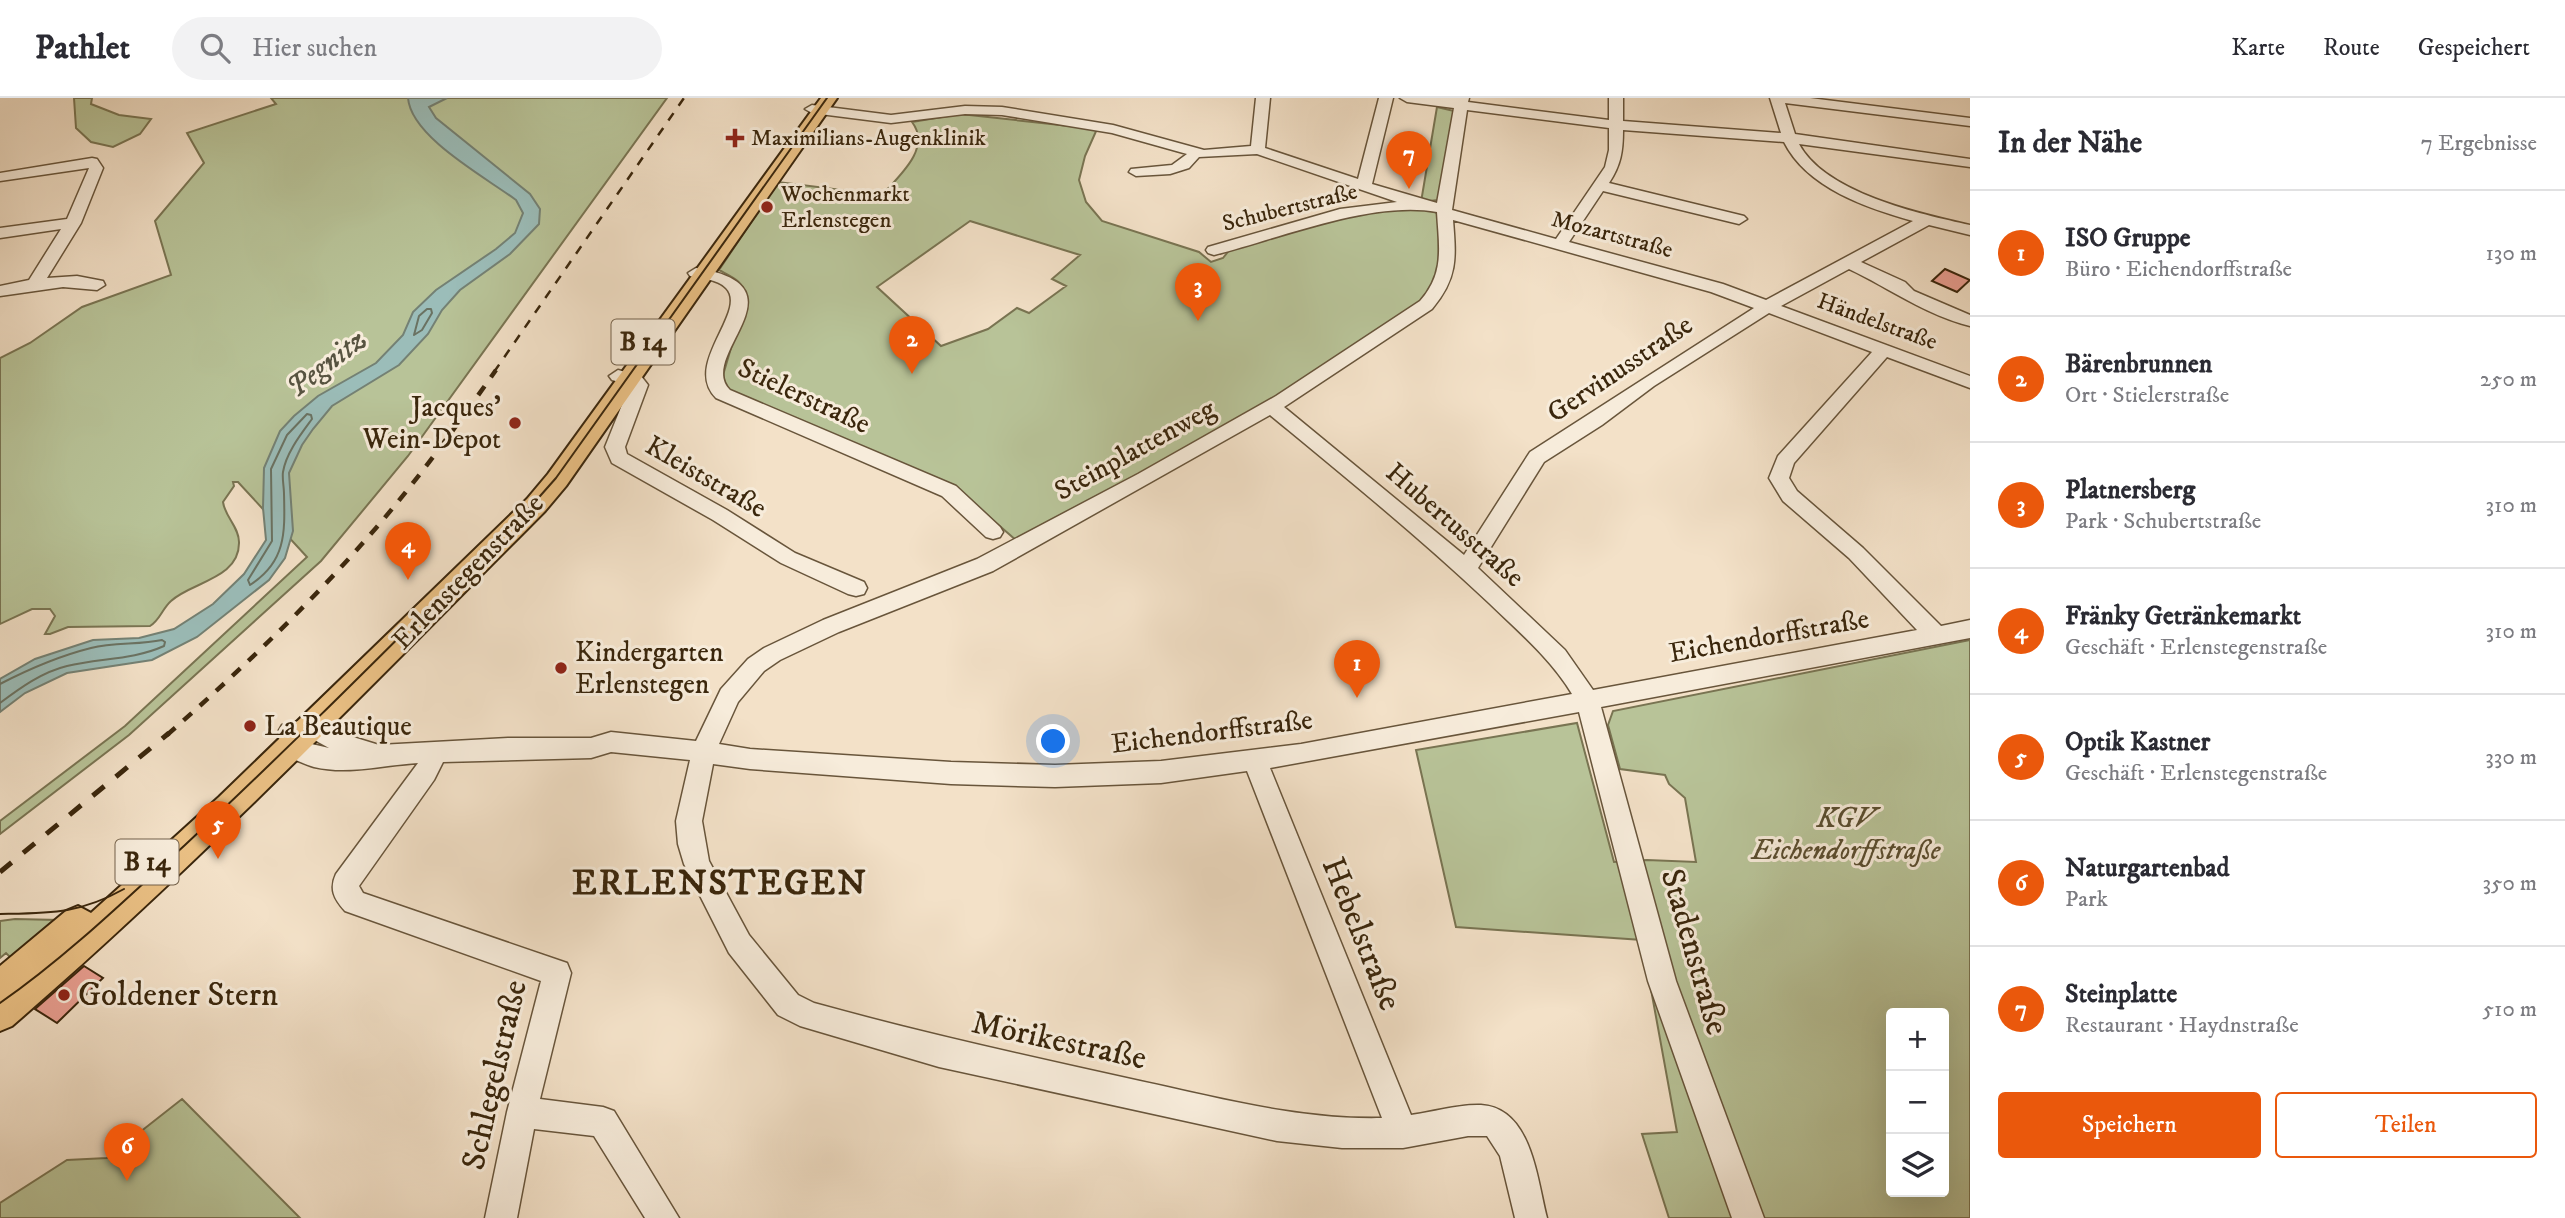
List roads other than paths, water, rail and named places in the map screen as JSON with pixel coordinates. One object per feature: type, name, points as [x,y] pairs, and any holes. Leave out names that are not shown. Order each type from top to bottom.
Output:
[{"type":"main road","name":"Erlenstegenstraße","points":[[0,988],[206,819],[298,736],[375,652],[528,499],[624,377],[821,104]]},
{"type":"main road","name":"Erlenstegenstraße","points":[[0,1014],[89,938],[206,819]]},
{"type":"street","points":[[1258,150],[1263,98]]},
{"type":"street","points":[[1364,186],[1386,98]]},
{"type":"street","points":[[1407,98],[1460,102],[1617,125],[1790,138],[1970,163]]},
{"type":"street","points":[[1560,244],[1602,186],[1614,159],[1616,98]]},
{"type":"street","points":[[1970,122],[1777,98],[1796,151],[1831,181],[1925,221],[1970,230]]},
{"type":"street","name":"Steinplattenweg","points":[[704,754],[729,696],[756,665],[772,654],[831,626],[985,565],[1272,407],[1384,336],[1426,305],[1438,290],[1448,262],[1449,244],[1444,211],[1460,102]]},
{"type":"street","points":[[821,104],[900,119],[964,104],[1099,126],[1195,153],[1258,150],[1444,211]]},
{"type":"street","points":[[1136,172],[1179,169],[1189,164],[1195,153]]},
{"type":"street","points":[[0,177],[92,162],[96,168],[73,223],[35,284]]},
{"type":"street","points":[[1602,186],[1739,219]]},
{"type":"street","name":"Schubertstraße","points":[[1214,250],[1340,214],[1418,204]]},
{"type":"street","name":"Mozartstraße","points":[[1444,211],[1686,278],[1767,307]]},
{"type":"street","name":"Gervinusstraße","points":[[1467,568],[1537,457],[1595,421],[1648,382],[1767,307],[1925,221]]},
{"type":"street","points":[[0,233],[73,223]]},
{"type":"street","points":[[1847,262],[1899,286],[1909,295],[1970,321]]},
{"type":"street","name":"Stielerstraße","points":[[700,274],[730,283],[739,295],[731,331],[713,376],[716,388],[723,394],[949,491],[993,532]]},
{"type":"street","points":[[0,291],[35,284],[82,282],[97,285]]},
{"type":"street","name":"Händelstraße","points":[[1767,307],[1970,382]]},
{"type":"street","points":[[1883,351],[1785,461],[1779,478],[1790,496],[1856,553],[1936,635]]},
{"type":"street","name":"Kleiststraße","points":[[624,377],[639,385],[615,447],[619,458],[720,515],[788,558],[856,588]]},
{"type":"street","name":"Hubertusstraße","points":[[1272,407],[1467,568],[1541,640],[1572,675],[1587,700]]},
{"type":"street","name":"Eichendorffstraße","points":[[298,736],[302,754],[356,760],[379,755],[516,748],[591,748],[606,754],[660,759],[704,754],[951,773],[1024,775],[1161,772],[1255,761],[1970,629]]},
{"type":"street","name":"Stadenstraße","points":[[1587,700],[1661,981],[1748,1218]]},
{"type":"street","name":"Schlegelstraße","points":[[435,753],[425,773],[345,883],[346,893],[354,902],[557,973],[522,1112],[501,1218]]},
{"type":"street","name":"Mörikestraße","points":[[704,754],[689,821],[691,844],[697,864],[739,944],[788,1004],[810,1016],[939,1052],[1324,1134],[1403,1133],[1485,1119],[1502,1128],[1513,1152],[1531,1218]]},
{"type":"street","name":"Hebelstraße","points":[[1255,761],[1403,1133]]},
{"type":"street","points":[[522,1112],[603,1122],[663,1218]]},
{"type":"water","points":[[408,98],[447,98],[429,107],[436,118],[530,194],[540,209],[539,224],[510,254],[460,290],[442,310],[428,334],[399,365],[332,406],[313,429],[289,473],[293,531],[285,558],[269,580],[197,637],[152,660],[67,673],[25,693],[0,712],[0,679],[35,659],[93,640],[139,638],[174,629],[213,604],[244,574],[266,540],[263,508],[264,468],[280,431],[318,396],[376,363],[403,335],[413,312],[436,290],[515,233],[523,213],[516,200],[435,141],[412,113]]},
{"type":"tram line","points":[[0,1003],[72,947],[185,845],[533,504],[556,478],[827,98]]},
{"type":"tram line","points":[[0,914],[78,908],[124,889]]},
{"type":"railway","points":[[494,372],[684,98]]},
{"type":"railway","points":[[167,735],[275,635],[352,555],[423,470],[496,370]]},
{"type":"railway","points":[[0,872],[169,733]]},
{"type":"place","name":"Maximilians-Augenklinik","points":[[735,138]]},
{"type":"place","name":"Steinplatte","points":[[1409,189]]},
{"type":"place","name":"Wochenmarkt Erlenstegen","points":[[767,207]]},
{"type":"place","name":"Platnersberg","points":[[1198,321]]},
{"type":"place","name":"Bärenbrunnen","points":[[912,374]]},
{"type":"place","name":"Jacques' Wein-Depot","points":[[515,423]]},
{"type":"place","name":"Fränky Getränkemarkt","points":[[408,580]]},
{"type":"place","name":"Kindergarten Erlenstegen","points":[[561,668]]},
{"type":"place","name":"ISO Gruppe","points":[[1357,698]]},
{"type":"place","name":"La Beautique","points":[[250,726]]},
{"type":"place","name":"Optik Kastner","points":[[218,859]]},
{"type":"place","name":"Goldener Stern","points":[[64,995]]},
{"type":"place","name":"Naturgartenbad","points":[[127,1181]]},
{"type":"district","name":"ERLENSTEGEN","points":[[720,884]]},
{"type":"water label","name":"Pegnitz","points":[[327,364]]},
{"type":"park label","name":"KGV Eichendorffstraße","points":[[1846,834]]}]
